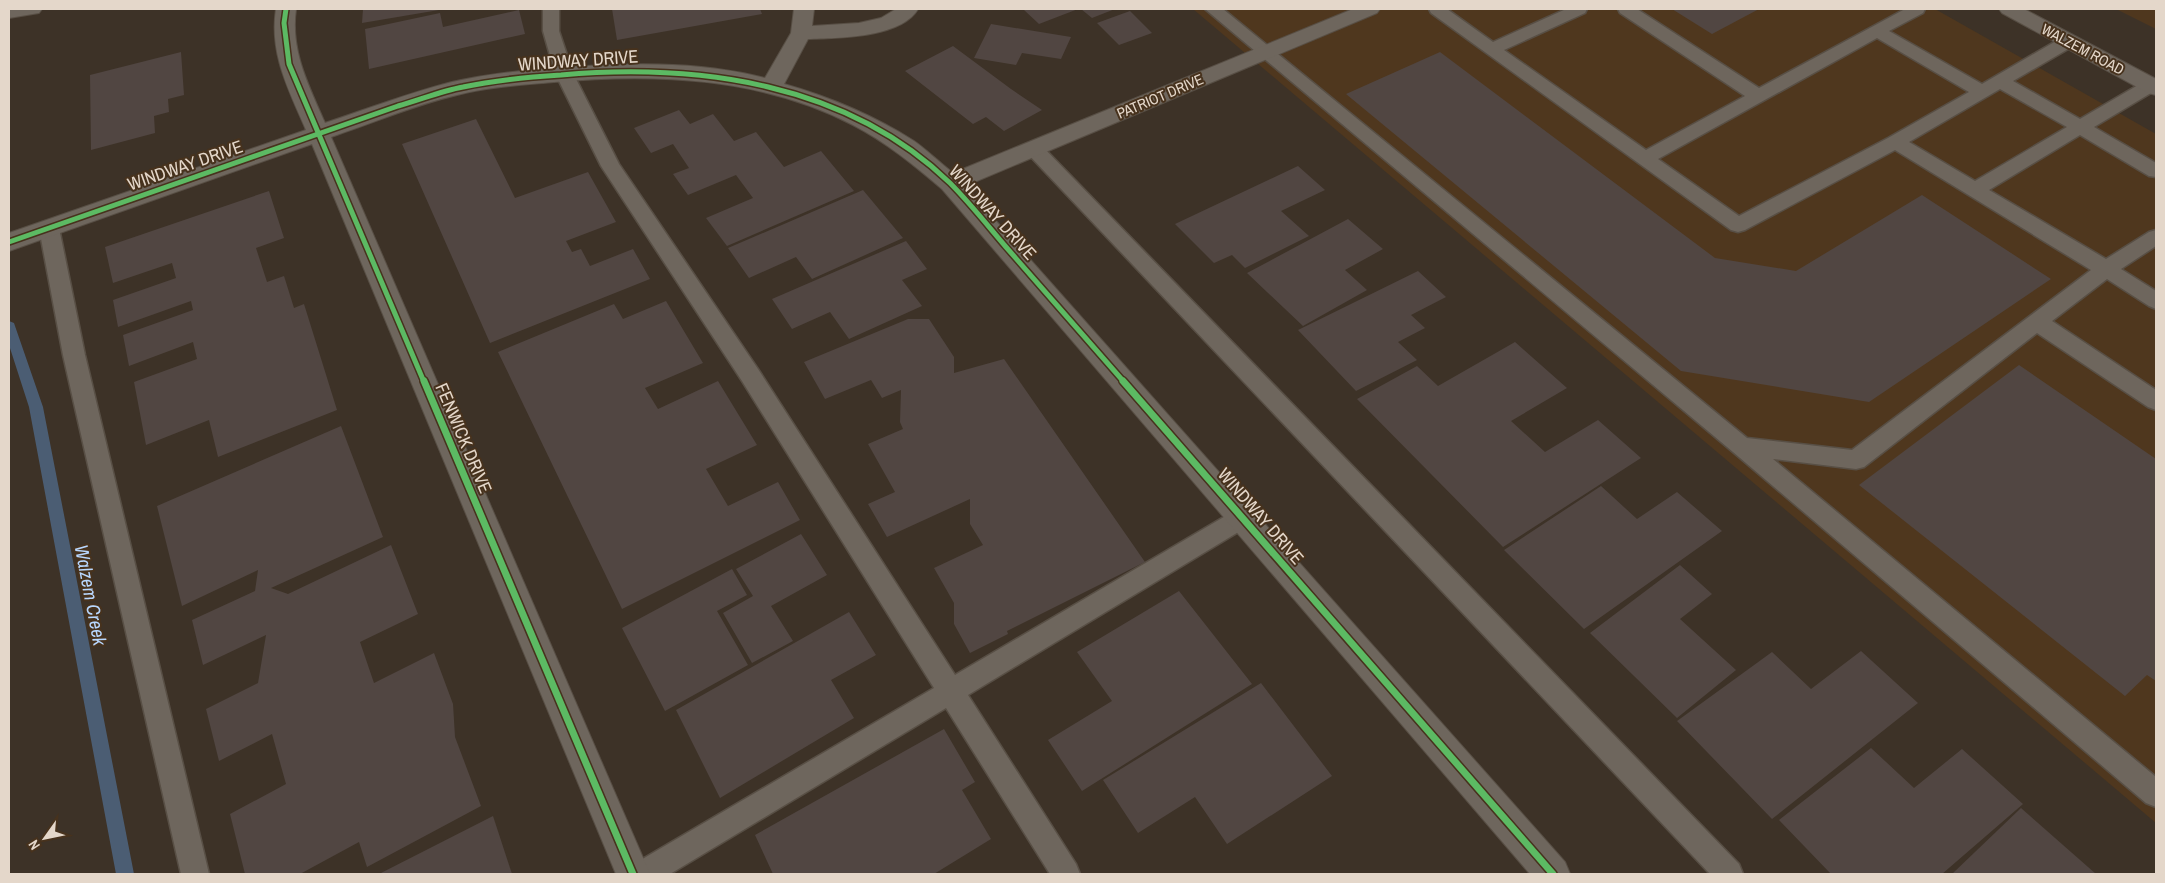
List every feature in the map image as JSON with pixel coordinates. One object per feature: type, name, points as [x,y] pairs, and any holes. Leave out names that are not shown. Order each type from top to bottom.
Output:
[{"type":"street","points":[[9,12],[32,9]]},
{"type":"street","name":"FENWICK DRIVE","points":[[286,9],[284,23],[288,64],[633,874]]},
{"type":"street","points":[[772,85],[801,33],[804,9]]},
{"type":"street","points":[[801,33],[835,32],[882,24],[901,17],[908,9]]},
{"type":"street","name":"PATRIOT DRIVE","points":[[950,183],[1370,9]]},
{"type":"street","name":"WALZEM ROAD","points":[[2009,9],[2153,87]]},
{"type":"street","name":"WINDWAY DRIVE","points":[[9,242],[453,89],[564,73],[629,70],[727,77],[772,85],[814,98],[876,127],[933,168],[950,183],[1553,874]]},
{"type":"lane","points":[[551,9],[551,31],[564,73],[610,166],[750,375],[1066,874]]},
{"type":"lane","points":[[1213,9],[1741,446],[2156,794]]},
{"type":"lane","points":[[1437,9],[1738,225],[1895,142],[2069,41]]},
{"type":"lane","points":[[1492,49],[1579,9]]},
{"type":"lane","points":[[1626,9],[1758,96]]},
{"type":"lane","points":[[1646,158],[1917,9]]},
{"type":"lane","points":[[1877,31],[1981,92]]},
{"type":"lane","points":[[2000,81],[2156,171]]},
{"type":"lane","points":[[1975,190],[2153,87]]},
{"type":"lane","points":[[1895,142],[2156,301]]},
{"type":"lane","points":[[1034,149],[1729,874]]},
{"type":"lane","points":[[49,228],[74,356],[195,874]]},
{"type":"lane","points":[[1741,446],[1856,460],[2106,269],[2156,238]]},
{"type":"lane","points":[[2037,322],[2156,401]]},
{"type":"lane","points":[[644,874],[1242,518]]},
{"type":"shaded area","points":[[1193,9],[1935,9],[2156,134],[2156,823]]},
{"type":"shaded area","points":[[2116,9],[2156,9],[2156,29]]},
{"type":"building","points":[[363,9],[439,9],[439,10],[362,23]]},
{"type":"building","points":[[612,9],[760,9],[762,14],[617,40]]},
{"type":"building","points":[[1023,9],[1078,9],[1039,24]]},
{"type":"building","points":[[1081,9],[1115,9],[1092,18]]},
{"type":"building","points":[[1672,9],[1759,9],[1712,34]]},
{"type":"building","points":[[519,10],[525,34],[369,69],[365,29],[440,13],[443,27]]},
{"type":"building","points":[[1130,11],[1152,33],[1119,45],[1097,23]]},
{"type":"building","points":[[991,24],[1071,37],[1061,59],[1022,53],[1016,65],[974,58]]},
{"type":"building","points":[[953,46],[1042,110],[1004,131],[986,117],[973,124],[905,71]]},
{"type":"building","points":[[181,52],[184,95],[168,99],[169,112],[154,116],[155,133],[91,150],[90,75]]},
{"type":"building","points":[[1440,52],[1715,258],[1796,271],[1922,195],[2051,279],[1869,402],[1681,371],[1346,94]]},
{"type":"building","points":[[679,110],[690,124],[713,114],[734,141],[756,132],[784,167],[821,151],[854,191],[727,246],[706,218],[753,198],[736,175],[688,195],[673,174],[689,168],[673,144],[651,153],[634,128]]},
{"type":"building","points":[[476,119],[515,198],[588,172],[616,222],[566,241],[572,252],[581,249],[590,266],[633,249],[650,279],[490,343],[402,144]]},
{"type":"building","points":[[1298,166],[1325,190],[1281,211],[1309,236],[1245,268],[1232,255],[1214,263],[1175,224]]},
{"type":"building","points":[[863,190],[903,238],[812,279],[796,257],[749,278],[728,248]]},
{"type":"building","points":[[269,191],[284,238],[256,248],[267,282],[284,276],[294,308],[304,304],[337,410],[218,457],[209,420],[146,445],[134,382],[197,359],[193,342],[129,366],[123,335],[193,310],[191,301],[118,327],[113,300],[176,278],[172,263],[113,283],[105,247]]},
{"type":"building","points":[[1348,219],[1383,249],[1345,270],[1367,290],[1303,326],[1247,273]]},
{"type":"building","points":[[906,241],[927,269],[902,280],[922,306],[849,339],[830,312],[792,329],[772,299]]},
{"type":"building","points":[[1418,271],[1446,297],[1411,315],[1425,328],[1398,342],[1417,360],[1356,391],[1298,330]]},
{"type":"building","points":[[666,301],[703,363],[645,388],[658,409],[718,381],[757,445],[706,469],[728,506],[778,482],[800,520],[622,609],[498,352],[614,304],[623,319]]},
{"type":"building","points":[[908,319],[929,319],[954,357],[954,373],[1004,359],[1145,562],[1007,631],[1008,634],[970,653],[954,624],[954,603],[934,568],[983,545],[970,524],[970,499],[887,537],[868,504],[895,492],[868,444],[903,429],[900,422],[901,390],[882,398],[871,380],[825,399],[804,362]]},
{"type":"building","points":[[1515,342],[1567,388],[1511,421],[1545,452],[1598,420],[1641,458],[1503,547],[1357,399],[1417,366],[1438,386]]},
{"type":"building","points":[[2019,365],[2156,459],[2156,681],[2147,675],[2125,696],[1859,485]]},
{"type":"building","points":[[341,426],[383,537],[271,588],[288,594],[391,545],[418,614],[360,642],[374,683],[434,653],[453,704],[455,737],[481,806],[367,867],[359,842],[300,874],[245,874],[230,814],[286,784],[272,734],[219,761],[206,709],[258,683],[266,635],[203,665],[192,620],[255,591],[258,570],[182,606],[157,506]]},
{"type":"building","points":[[1601,486],[1637,519],[1677,492],[1722,531],[1584,629],[1504,550]]},
{"type":"building","points":[[801,534],[827,575],[771,606],[793,641],[752,663],[723,613],[753,596],[736,569]]},
{"type":"building","points":[[1680,565],[1712,594],[1680,619],[1736,670],[1677,718],[1590,633]]},
{"type":"building","points":[[732,569],[747,595],[717,611],[748,665],[665,711],[622,628]]},
{"type":"building","points":[[1179,591],[1252,684],[1082,791],[1048,740],[1112,701],[1077,652]]},
{"type":"building","points":[[849,612],[876,655],[831,680],[854,718],[720,798],[676,710]]},
{"type":"building","points":[[1861,651],[1918,703],[1772,819],[1677,721],[1772,652],[1811,689]]},
{"type":"building","points":[[1261,683],[1332,776],[1227,844],[1195,797],[1138,833],[1103,780]]},
{"type":"building","points":[[944,729],[975,782],[962,790],[991,839],[934,874],[773,874],[755,835]]},
{"type":"building","points":[[1871,748],[1914,788],[1962,749],[2023,804],[1942,874],[1831,874],[1779,820]]},
{"type":"building","points":[[2021,808],[2096,874],[1952,874]]},
{"type":"building","points":[[493,816],[512,874],[379,874]]},
{"type":"waterway","name":"Walzem Creek","points":[[9,326],[36,407],[125,874]]},
{"type":"cycle path","points":[[286,9],[284,23],[289,64],[633,874]]},
{"type":"cycle path","points":[[9,242],[398,106],[475,84],[598,71],[652,71],[706,75],[760,84],[811,99],[860,120],[907,148],[950,183],[1553,874]]}]
